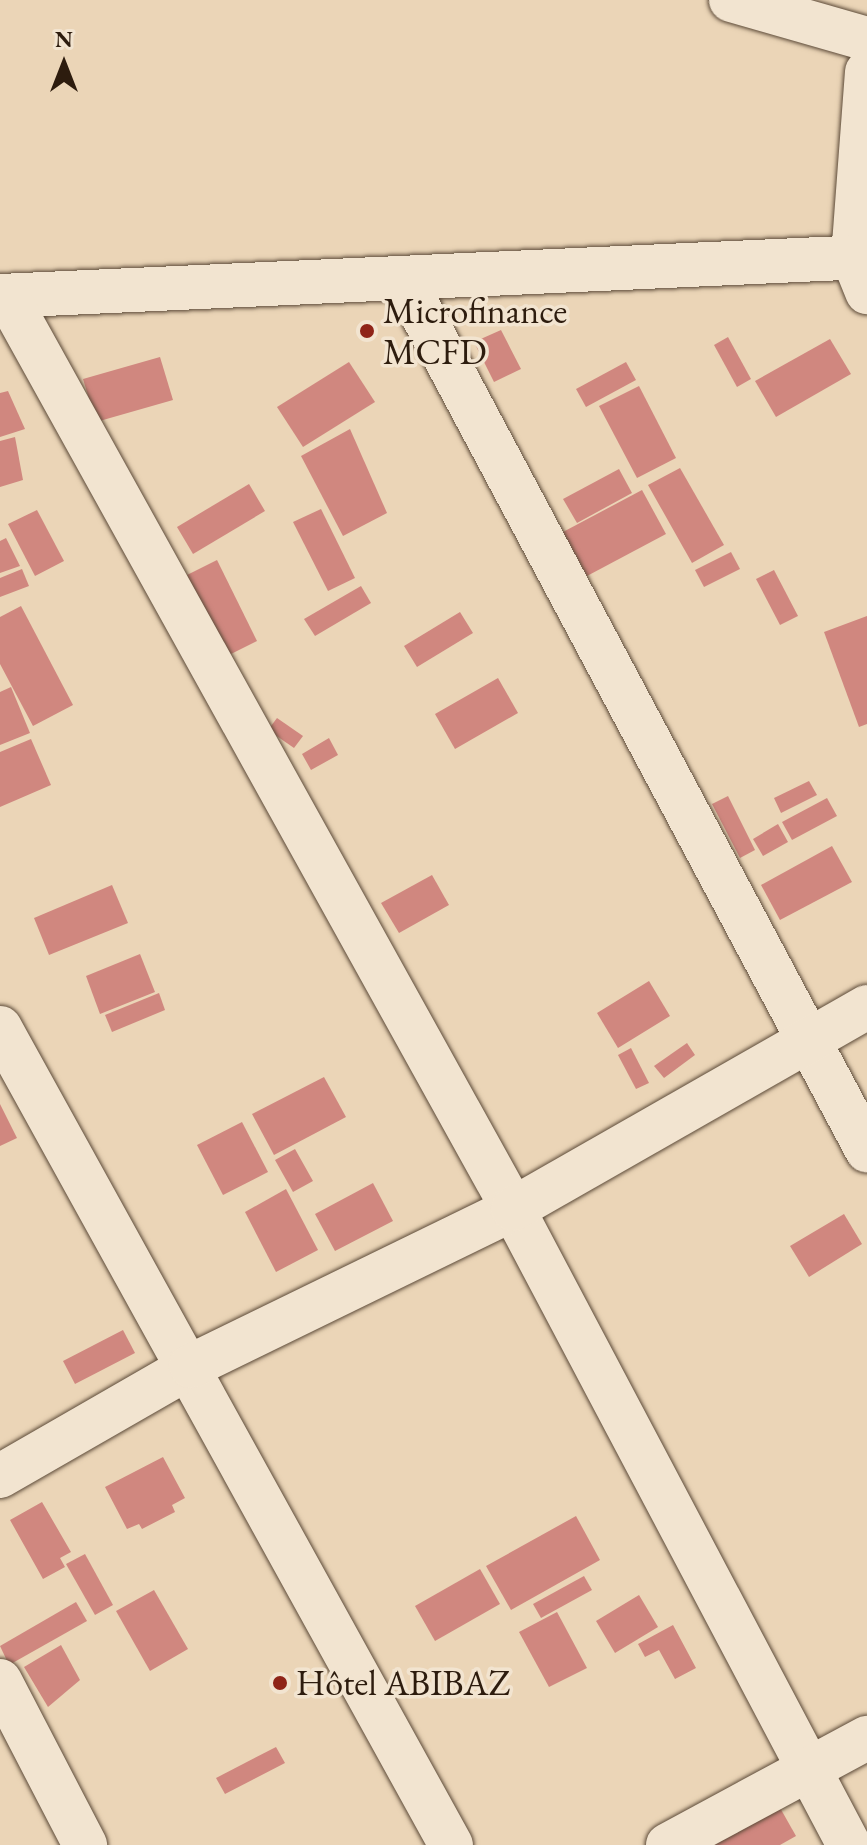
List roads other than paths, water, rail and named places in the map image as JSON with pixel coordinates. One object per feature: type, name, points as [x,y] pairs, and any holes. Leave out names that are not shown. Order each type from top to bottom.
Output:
[{"type":"street","points":[[731,0],[867,39]]},
{"type":"street","points":[[849,1845],[513,1209],[4,296],[404,280],[862,269],[867,72]]},
{"type":"street","points":[[404,280],[867,1150]]},
{"type":"street","points":[[0,1476],[191,1366],[513,1209],[867,1007]]},
{"type":"street","points":[[0,1028],[191,1366],[451,1845]]},
{"type":"street","points":[[0,1681],[85,1845]]},
{"type":"street","points":[[668,1845],[867,1738]]},
{"type":"place","name":"Microfinance MCFD","points":[[367,331]]},
{"type":"place","name":"Hôtel ABIBAZ","points":[[280,1683]]}]
